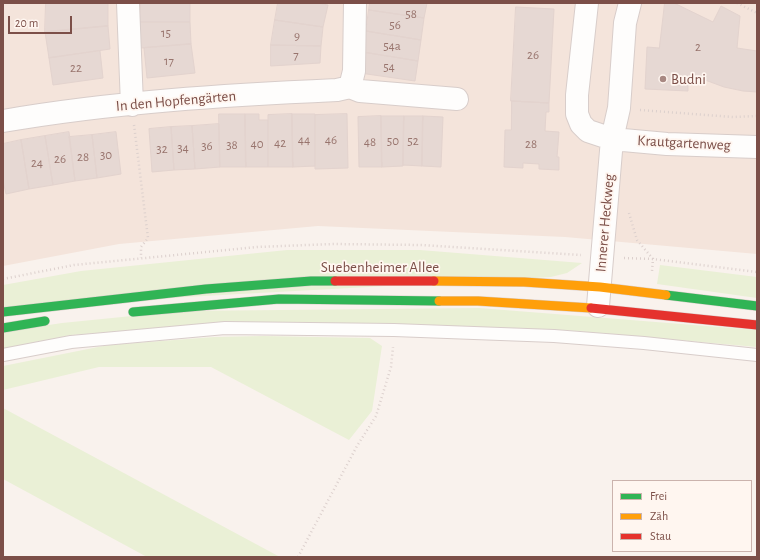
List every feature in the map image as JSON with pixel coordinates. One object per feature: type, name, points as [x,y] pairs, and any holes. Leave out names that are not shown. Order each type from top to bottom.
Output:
[{"type":"main road","name":"Suebenheimer Allee","points":[[3,312],[206,289],[312,281],[401,280],[524,282],[600,287],[757,306]]},
{"type":"main road","points":[[120,313],[279,299],[478,301],[598,308],[757,325]]},
{"type":"main road","points":[[3,328],[56,319]]},
{"type":"street","points":[[128,3],[132,105]]},
{"type":"street","points":[[350,87],[354,71],[355,3]]},
{"type":"street","points":[[587,3],[577,95],[577,114],[581,124],[588,131],[612,139]]},
{"type":"street","name":"Innerer Heckweg","points":[[598,308],[612,139],[619,108],[625,23],[630,3]]},
{"type":"street","name":"In den Hopfengärten","points":[[3,121],[52,112],[238,95],[337,90],[350,87],[360,91],[457,99]]},
{"type":"street","name":"Krautgartenweg","points":[[612,139],[667,144],[757,147]]},
{"type":"lane","points":[[3,355],[71,342],[225,328],[394,330],[561,337],[644,343],[757,355]]},
{"type":"path","points":[[737,3],[757,13]]},
{"type":"path","points":[[132,105],[148,238],[141,247],[141,258]]},
{"type":"path","points":[[619,108],[733,117],[757,116]]},
{"type":"path","points":[[628,212],[637,240],[653,259]]},
{"type":"path","points":[[3,279],[74,265],[257,247],[333,244],[422,245],[653,259],[757,272]]},
{"type":"path","points":[[298,557],[357,446],[376,416],[391,367],[394,330]]},
{"type":"shaded area","points":[[3,3],[757,3],[757,254],[565,237],[318,226],[119,244],[3,266]]},
{"type":"green space","points":[[287,250],[420,250],[582,263],[567,273],[551,277],[3,307],[3,285],[81,271]]},
{"type":"green space","points":[[660,265],[757,277],[757,298],[657,284]]},
{"type":"green space","points":[[479,308],[757,330],[757,347],[563,330],[219,324],[71,335],[3,349],[3,332],[62,323],[182,311]]},
{"type":"green space","points":[[263,336],[370,338],[382,346],[372,411],[349,440],[211,367],[99,367],[3,390],[3,366],[108,345],[214,337]]},
{"type":"green space","points":[[3,408],[280,557],[147,557],[3,479]]},
{"type":"building","points":[[46,3],[108,3],[108,26],[45,32]]},
{"type":"building","points":[[141,3],[190,3],[190,22],[140,22]]},
{"type":"building","points":[[278,3],[317,3],[328,5],[323,27],[275,20]]},
{"type":"building","points":[[370,3],[427,3],[424,18],[369,10]]},
{"type":"building","points":[[665,3],[674,3],[713,22],[721,6],[740,16],[737,48],[757,51],[757,92],[724,87],[697,77],[693,85],[688,85],[688,91],[645,89],[647,47],[659,48]]},
{"type":"building","points":[[516,7],[554,9],[549,103],[511,101]]},
{"type":"building","points":[[369,10],[424,18],[421,40],[366,31]]},
{"type":"building","points":[[275,20],[323,27],[321,46],[271,45]]},
{"type":"building","points":[[140,22],[190,22],[191,44],[141,48]]},
{"type":"building","points":[[108,26],[110,49],[49,58],[45,32]]},
{"type":"building","points":[[366,31],[421,40],[418,61],[363,52]]},
{"type":"building","points":[[191,44],[195,73],[147,78],[144,48]]},
{"type":"building","points":[[271,45],[321,46],[320,63],[271,66]]},
{"type":"building","points":[[100,51],[103,78],[53,85],[49,58]]},
{"type":"building","points":[[363,52],[418,61],[415,81],[360,73]]},
{"type":"building","points":[[512,101],[549,103],[549,112],[546,112],[545,131],[559,132],[557,157],[559,157],[559,170],[539,169],[539,164],[523,163],[523,168],[504,167],[505,130],[511,130]]},
{"type":"building","points":[[219,114],[245,114],[246,167],[220,167]]},
{"type":"building","points":[[245,114],[259,114],[259,120],[268,120],[268,167],[246,167]]},
{"type":"building","points":[[292,114],[293,167],[268,167],[268,115]]},
{"type":"building","points":[[292,114],[315,114],[315,166],[293,167]]},
{"type":"building","points":[[347,114],[348,168],[315,169],[315,115]]},
{"type":"building","points":[[381,116],[382,167],[359,167],[358,117]]},
{"type":"building","points":[[381,116],[404,116],[403,166],[382,167]]},
{"type":"building","points":[[404,116],[423,116],[422,166],[403,165]]},
{"type":"building","points":[[423,116],[443,117],[441,167],[422,166]]},
{"type":"building","points":[[219,124],[220,167],[195,169],[192,126]]},
{"type":"building","points":[[192,126],[195,169],[174,170],[171,127]]},
{"type":"building","points":[[171,127],[174,170],[152,172],[149,129]]},
{"type":"building","points":[[69,132],[75,181],[53,185],[45,136]]},
{"type":"building","points":[[116,132],[121,174],[97,178],[92,135]]},
{"type":"building","points":[[92,135],[97,178],[75,181],[69,137]]},
{"type":"building","points":[[45,136],[53,185],[29,189],[21,140]]},
{"type":"building","points":[[21,140],[29,189],[6,194],[3,181],[3,144]]},
{"type":"traffic: fast","points":[[3,312],[206,289],[311,281],[335,281]]},
{"type":"traffic: fast","points":[[666,295],[757,306]]},
{"type":"traffic: fast","points":[[133,312],[279,299],[439,301]]},
{"type":"traffic: fast","points":[[3,328],[45,321]]},
{"type":"traffic: slow","points":[[434,281],[524,282],[600,287],[666,295]]},
{"type":"traffic: slow","points":[[439,301],[478,301],[591,308]]},
{"type":"traffic: jam","points":[[335,281],[434,281]]},
{"type":"traffic: jam","points":[[591,308],[757,325]]},
{"type":"place","name":"Budni","points":[[663,79]]}]
